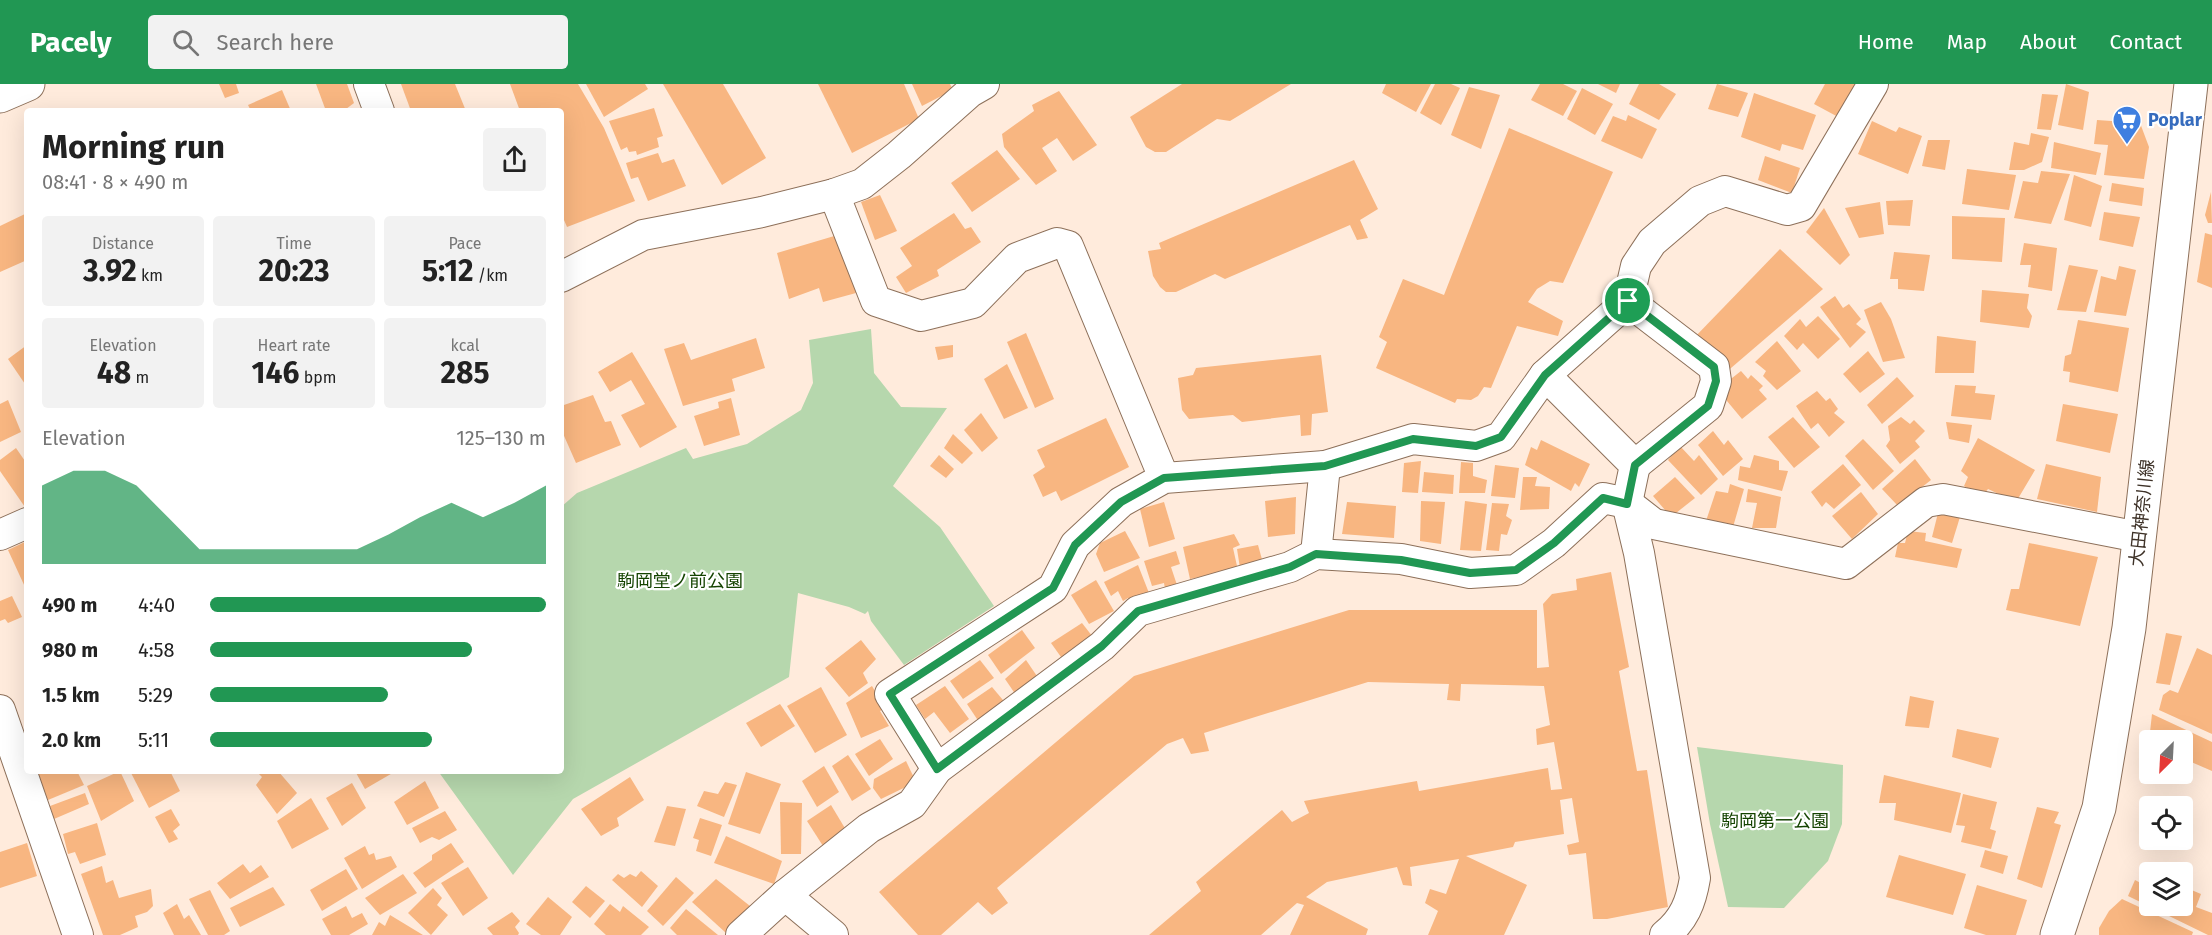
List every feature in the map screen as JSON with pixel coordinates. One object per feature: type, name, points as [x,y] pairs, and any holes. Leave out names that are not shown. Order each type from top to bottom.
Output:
[{"type":"main road","points":[[0,96],[28,84]]},
{"type":"main road","name":"大田神奈川線","points":[[2057,935],[2098,808],[2129,628],[2191,91]]},
{"type":"street","points":[[369,84],[378,108]]},
{"type":"street","points":[[564,275],[643,235],[762,212],[834,194],[862,184],[899,155],[970,92],[984,84]]},
{"type":"street","points":[[937,769],[890,694],[1053,588],[1075,545],[1121,502],[1164,478],[1325,466],[1413,439],[1476,446],[1501,437],[1545,375],[1628,301],[1636,266],[1652,242],[1700,201],[1725,191],[1787,210],[1801,206],[1873,84]]},
{"type":"street","points":[[834,194],[876,301],[921,316],[973,303],[1017,258],[1057,243],[1068,246],[1164,478]]},
{"type":"street","points":[[1628,301],[1714,367],[1716,381],[1708,406],[1635,465],[1627,504],[1639,553],[1695,878],[1692,899],[1686,913],[1665,935]]},
{"type":"street","points":[[1545,375],[1635,465]]},
{"type":"street","points":[[1316,554],[1325,466]]},
{"type":"street","points":[[741,935],[785,895],[869,828],[912,804],[937,769],[1102,646],[1138,611],[1290,567],[1316,554],[1401,560],[1470,573],[1516,570],[1554,543],[1603,498],[1627,504],[1654,524],[1846,564],[1926,502],[1943,499],[2139,537]]},
{"type":"street","points":[[0,535],[24,524]]},
{"type":"street","points":[[0,710],[78,935]]},
{"type":"street","points":[[785,895],[833,935]]},
{"type":"green space","name":"駒岡堂ノ前公園","points":[[871,329],[874,373],[901,407],[947,408],[893,486],[940,527],[994,606],[904,665],[871,621],[868,611],[865,614],[849,607],[798,593],[789,677],[573,799],[513,875],[440,774],[564,774],[564,504],[577,493],[686,448],[693,459],[747,444],[801,410],[813,383],[809,340]]},
{"type":"green space","name":"駒岡第一公園","points":[[1697,747],[1843,765],[1842,824],[1828,861],[1784,908],[1728,907],[1710,824]]},
{"type":"building","points":[[219,84],[236,84],[239,93],[225,98]]},
{"type":"building","points":[[316,84],[347,84],[354,103],[347,108],[325,108]]},
{"type":"building","points":[[401,84],[455,84],[465,108],[410,108]]},
{"type":"building","points":[[510,84],[578,84],[604,128],[635,201],[567,227],[564,220],[564,108],[519,108]]},
{"type":"building","points":[[586,84],[645,84],[648,89],[604,117]]},
{"type":"building","points":[[663,84],[723,84],[766,158],[722,185]]},
{"type":"building","points":[[818,84],[904,84],[919,119],[852,153]]},
{"type":"building","points":[[912,84],[950,84],[953,90],[922,106]]},
{"type":"building","points":[[1182,84],[1291,84],[1230,121],[1217,119],[1166,152],[1155,152],[1146,147],[1130,117]]},
{"type":"building","points":[[1386,84],[1431,84],[1416,112],[1382,93]]},
{"type":"building","points":[[1435,84],[1451,84],[1460,88],[1441,125],[1420,113]]},
{"type":"building","points":[[1540,84],[1563,84],[1577,91],[1563,116],[1531,100]]},
{"type":"building","points":[[1598,84],[1620,84],[1616,93]]},
{"type":"building","points":[[1639,84],[1659,84],[1676,94],[1659,120],[1629,104]]},
{"type":"building","points":[[1717,84],[1748,93],[1738,117],[1708,109]]},
{"type":"building","points":[[1825,84],[1859,84],[1840,118],[1814,104]]},
{"type":"building","points":[[2066,84],[2089,92],[2083,130],[2058,125]]},
{"type":"building","points":[[1469,87],[1500,95],[1481,149],[1451,135]]},
{"type":"building","points":[[1582,88],[1613,104],[1595,135],[1567,119]]},
{"type":"building","points":[[282,90],[290,108],[250,108],[248,105]]},
{"type":"building","points":[[1059,91],[1097,145],[1073,161],[1057,138],[1042,148],[1057,171],[1036,185],[1004,147],[1002,134],[1034,111],[1032,105]]},
{"type":"building","points":[[1754,93],[1816,115],[1803,150],[1782,144],[1780,151],[1741,137]]},
{"type":"building","points":[[2042,94],[2058,95],[2051,130],[2037,129]]},
{"type":"building","points":[[654,108],[663,136],[657,138],[659,147],[637,155],[636,151],[629,152],[627,147],[621,150],[609,121]]},
{"type":"building","points":[[1628,115],[1657,129],[1642,159],[1601,141],[1613,116],[1626,121]]},
{"type":"building","points":[[2097,120],[2140,123],[2149,147],[2144,179],[2104,175],[2108,145],[2094,144]]},
{"type":"building","points":[[1872,121],[1896,132],[1899,127],[1922,136],[1908,174],[1858,154]]},
{"type":"building","points":[[1509,128],[1613,172],[1563,283],[1550,281],[1537,289],[1528,302],[1563,321],[1558,336],[1517,326],[1491,388],[1484,387],[1478,396],[1471,400],[1457,399],[1455,403],[1376,368],[1387,342],[1379,337],[1403,279],[1444,295]]},
{"type":"building","points":[[2031,133],[2049,137],[2042,162],[2024,170],[2009,170],[2014,142],[2029,145]]},
{"type":"building","points":[[1928,140],[1950,140],[1945,170],[1922,166]]},
{"type":"building","points":[[2054,142],[2101,153],[2096,175],[2051,168]]},
{"type":"building","points":[[997,150],[1020,179],[972,212],[951,183]]},
{"type":"building","points":[[658,153],[662,163],[674,159],[686,186],[648,201],[638,177],[631,179],[626,163]]},
{"type":"building","points":[[1765,156],[1800,168],[1792,193],[1758,180]]},
{"type":"building","points":[[1354,160],[1378,209],[1360,220],[1368,238],[1357,240],[1350,225],[1225,279],[1215,274],[1176,292],[1166,292],[1153,276],[1148,251],[1161,249],[1159,243]]},
{"type":"building","points":[[1967,169],[2016,175],[2009,210],[1962,204]]},
{"type":"building","points":[[2041,171],[2070,174],[2051,224],[2014,218],[2023,181],[2038,183]]},
{"type":"building","points":[[2074,175],[2102,186],[2091,227],[2064,220]]},
{"type":"building","points":[[2112,183],[2144,188],[2142,206],[2109,201]]},
{"type":"building","points":[[2211,192],[2212,223],[2208,223],[2205,215]]},
{"type":"building","points":[[880,195],[897,231],[875,240],[861,202]]},
{"type":"building","points":[[1913,200],[1910,226],[1888,225],[1886,201]]},
{"type":"building","points":[[1880,202],[1884,234],[1859,238],[1845,208]]},
{"type":"building","points":[[1824,208],[1850,255],[1840,265],[1806,232]]},
{"type":"building","points":[[2104,212],[2140,217],[2133,247],[2099,240]]},
{"type":"building","points":[[954,213],[965,229],[971,227],[981,242],[937,270],[939,276],[906,293],[896,277],[912,266],[900,248]]},
{"type":"building","points":[[24,214],[24,261],[0,272],[0,226]]},
{"type":"building","points":[[1952,216],[2005,218],[2002,262],[1952,259]]},
{"type":"building","points":[[2205,233],[2212,235],[2212,288],[2197,282]]},
{"type":"building","points":[[841,234],[856,293],[823,302],[819,288],[789,299],[777,253]]},
{"type":"building","points":[[2024,243],[2057,248],[2052,291],[2028,287],[2031,265],[2020,265]]},
{"type":"building","points":[[1780,249],[1823,289],[1724,374],[1692,340]]},
{"type":"building","points":[[1894,252],[1930,255],[1924,291],[1898,289],[1898,279],[1890,279]]},
{"type":"building","points":[[2069,265],[2098,270],[2086,312],[2057,310]]},
{"type":"building","points":[[2119,266],[2136,270],[2126,316],[2094,312],[2101,276],[2116,280]]},
{"type":"building","points":[[1982,290],[2029,294],[2027,308],[2032,316],[2029,328],[1980,322]]},
{"type":"building","points":[[1835,296],[1843,308],[1849,304],[1861,319],[1856,324],[1866,332],[1850,348],[1820,307]]},
{"type":"building","points":[[1881,302],[1891,319],[1905,358],[1883,362],[1864,310]]},
{"type":"building","points":[[1818,316],[1840,339],[1818,359],[1803,343],[1797,350],[1784,336],[1800,319],[1806,327]]},
{"type":"building","points":[[2078,320],[2129,328],[2118,392],[2069,382],[2070,372],[2063,371],[2065,356],[2071,354]]},
{"type":"building","points":[[1026,333],[1054,399],[1035,408],[1007,342]]},
{"type":"building","points":[[1937,336],[1976,341],[1974,373],[1935,373]]},
{"type":"building","points":[[756,338],[765,368],[732,379],[735,391],[683,406],[664,349],[684,343],[691,360]]},
{"type":"building","points":[[1777,341],[1801,371],[1777,390],[1763,376],[1766,371],[1755,362]]},
{"type":"building","points":[[953,345],[953,357],[938,360],[935,347]]},
{"type":"building","points":[[24,347],[24,383],[8,359]]},
{"type":"building","points":[[1868,351],[1885,374],[1860,393],[1843,374]]},
{"type":"building","points":[[632,352],[677,427],[640,448],[621,415],[645,404],[631,380],[610,392],[598,372]]},
{"type":"building","points":[[1321,355],[1328,412],[1312,414],[1311,435],[1301,436],[1300,415],[1242,422],[1233,415],[1189,419],[1182,410],[1178,378],[1193,375],[1196,368]]},
{"type":"building","points":[[1007,364],[1028,408],[1004,419],[984,379]]},
{"type":"building","points":[[1741,371],[1748,379],[1751,375],[1763,386],[1759,390],[1767,399],[1742,419],[1727,401],[1727,382]]},
{"type":"building","points":[[1897,377],[1914,396],[1882,424],[1867,405]]},
{"type":"building","points":[[1955,385],[1976,386],[1975,393],[1995,395],[1991,420],[1951,416]]},
{"type":"building","points":[[1817,391],[1826,401],[1830,398],[1838,409],[1834,413],[1845,422],[1829,437],[1818,423],[1811,429],[1796,406]]},
{"type":"building","points":[[593,395],[605,422],[611,421],[621,445],[576,463],[564,436],[564,405]]},
{"type":"building","points":[[731,398],[740,435],[704,446],[694,416],[719,408],[718,402]]},
{"type":"building","points":[[8,400],[21,432],[0,442],[0,404]]},
{"type":"building","points":[[2063,404],[2118,414],[2110,453],[2056,441]]},
{"type":"building","points":[[981,413],[998,438],[982,452],[964,430]]},
{"type":"building","points":[[1793,417],[1820,447],[1794,468],[1768,437]]},
{"type":"building","points":[[1901,417],[1910,424],[1914,420],[1925,431],[1915,441],[1920,447],[1900,464],[1886,446],[1890,440],[1888,426]]},
{"type":"building","points":[[1106,418],[1129,467],[1061,501],[1056,491],[1043,497],[1033,475],[1045,467],[1037,450]]},
{"type":"building","points":[[1946,422],[1972,425],[1969,443],[1949,439]]},
{"type":"building","points":[[1713,431],[1724,445],[1728,440],[1743,459],[1723,476],[1698,445]]},
{"type":"building","points":[[953,434],[973,453],[962,464],[944,448]]},
{"type":"building","points":[[1978,438],[2035,470],[2016,502],[1988,489],[1982,497],[1964,486],[1968,477],[1961,471]]},
{"type":"building","points":[[1863,439],[1894,471],[1873,490],[1845,456]]},
{"type":"building","points":[[1541,440],[1590,464],[1579,487],[1575,483],[1571,491],[1525,465],[1531,447],[1537,450]]},
{"type":"building","points":[[1680,446],[1694,461],[1699,455],[1718,479],[1701,495],[1668,460]]},
{"type":"building","points":[[16,448],[24,460],[24,506],[0,471],[0,460]]},
{"type":"building","points":[[939,455],[954,469],[946,478],[930,466]]},
{"type":"building","points":[[1754,455],[1779,461],[1779,470],[1788,471],[1782,491],[1738,480],[1740,466],[1750,468]]},
{"type":"building","points":[[1915,459],[1931,480],[1898,506],[1882,489]]},
{"type":"building","points":[[1421,461],[1418,493],[1402,492],[1404,463]]},
{"type":"building","points":[[1461,462],[1473,463],[1473,476],[1487,480],[1485,493],[1459,493]]},
{"type":"building","points":[[1843,464],[1861,485],[1834,509],[1826,502],[1822,507],[1811,492]]},
{"type":"building","points":[[2046,464],[2101,477],[2097,512],[2037,499]]},
{"type":"building","points":[[1495,465],[1519,468],[1515,498],[1491,496]]},
{"type":"building","points":[[1424,472],[1454,475],[1453,494],[1422,492]]},
{"type":"building","points":[[1523,477],[1537,477],[1535,486],[1550,487],[1549,509],[1520,510]]},
{"type":"building","points":[[1675,477],[1695,498],[1671,517],[1653,496]]},
{"type":"building","points":[[1730,484],[1744,489],[1733,527],[1706,521],[1716,491],[1728,493]]},
{"type":"building","points":[[1748,489],[1781,497],[1776,528],[1752,528],[1757,503],[1746,502]]},
{"type":"building","points":[[1861,492],[1878,514],[1852,539],[1832,516]]},
{"type":"building","points":[[1296,497],[1295,534],[1268,537],[1265,501]]},
{"type":"building","points":[[1421,501],[1445,502],[1441,544],[1420,541]]},
{"type":"building","points":[[1465,501],[1487,504],[1481,551],[1460,550]]},
{"type":"building","points":[[1164,502],[1175,539],[1149,547],[1140,509]]},
{"type":"building","points":[[1347,502],[1396,506],[1394,538],[1342,534]]},
{"type":"building","points":[[1492,503],[1509,504],[1506,516],[1512,520],[1507,535],[1501,534],[1499,551],[1486,550]]},
{"type":"building","points":[[1938,513],[1960,517],[1952,543],[1932,537]]},
{"type":"building","points":[[1125,531],[1140,558],[1104,572],[1096,554],[1100,543]]},
{"type":"building","points":[[1908,531],[1926,533],[1925,541],[1962,549],[1957,568],[1895,557],[1898,543],[1905,543]]},
{"type":"building","points":[[1234,534],[1240,545],[1233,548],[1237,566],[1236,575],[1223,572],[1190,579],[1183,547]]},
{"type":"building","points":[[24,542],[24,585],[8,550]]},
{"type":"building","points":[[2029,543],[2098,557],[2080,626],[2006,610],[2011,589],[2019,589]]},
{"type":"building","points":[[1258,545],[1263,563],[1240,568],[1237,549]]},
{"type":"building","points":[[1176,551],[1180,564],[1171,567],[1177,585],[1165,589],[1164,583],[1152,586],[1144,561]]},
{"type":"building","points":[[1138,565],[1149,593],[1132,603],[1128,598],[1123,601],[1118,591],[1111,596],[1104,582]]},
{"type":"building","points":[[1611,572],[1629,667],[1619,671],[1637,771],[1647,770],[1668,907],[1607,919],[1593,919],[1586,853],[1569,855],[1567,845],[1579,842],[1572,798],[1560,800],[1564,834],[1515,842],[1513,847],[1466,856],[1527,885],[1504,935],[1428,935],[1438,911],[1425,903],[1430,889],[1446,894],[1459,859],[1410,867],[1412,886],[1403,885],[1397,867],[1327,882],[1306,897],[1368,929],[1366,935],[1290,935],[1304,905],[1297,903],[1261,935],[1149,935],[1201,891],[1196,882],[1282,810],[1292,822],[1309,813],[1304,801],[1417,781],[1419,791],[1548,768],[1551,790],[1562,789],[1554,742],[1537,745],[1536,729],[1550,725],[1544,686],[1461,684],[1460,701],[1447,700],[1449,684],[1368,682],[1204,733],[1209,751],[1191,754],[1183,738],[1167,744],[997,888],[1008,903],[992,915],[978,902],[941,935],[918,935],[879,892],[1134,676],[1349,610],[1537,610],[1537,668],[1549,667],[1543,604],[1552,594],[1577,590],[1576,579]]},
{"type":"building","points":[[1096,580],[1114,611],[1089,624],[1071,595]]},
{"type":"building","points":[[12,596],[22,617],[8,623],[5,619],[0,621],[0,601]]},
{"type":"building","points":[[1082,623],[1096,641],[1066,664],[1051,643]]},
{"type":"building","points":[[1022,630],[1035,648],[1001,674],[988,655]]},
{"type":"building","points":[[2166,633],[2182,636],[2170,685],[2156,683]]},
{"type":"building","points":[[861,640],[876,659],[863,673],[868,683],[849,697],[825,668]]},
{"type":"building","points":[[2197,648],[2212,655],[2212,734],[2159,710],[2163,695],[2170,690],[2178,693]]},
{"type":"building","points":[[980,660],[994,678],[963,699],[950,681]]},
{"type":"building","points":[[1026,660],[1041,682],[1018,698],[1005,679]]},
{"type":"building","points":[[872,686],[885,708],[880,711],[889,726],[861,738],[846,703]]},
{"type":"building","points":[[945,686],[969,719],[950,733],[934,712],[925,719],[916,705]]},
{"type":"building","points":[[821,687],[847,735],[815,753],[787,706]]},
{"type":"building","points":[[992,687],[1008,706],[981,725],[967,704]]},
{"type":"building","points":[[1910,696],[1934,701],[1929,728],[1905,726]]},
{"type":"building","points":[[780,704],[795,726],[761,747],[746,723]]},
{"type":"building","points":[[2152,714],[2186,730],[2150,730]]},
{"type":"building","points":[[1957,729],[1999,738],[1991,768],[1952,757]]},
{"type":"building","points":[[2193,733],[2212,742],[2212,771],[2193,763]]},
{"type":"building","points":[[880,739],[893,759],[869,776],[855,754]]},
{"type":"building","points":[[848,755],[871,789],[852,801],[832,766]]},
{"type":"building","points":[[906,761],[916,782],[881,799],[873,788],[874,779]]},
{"type":"building","points":[[824,766],[839,792],[817,807],[802,781]]},
{"type":"building","points":[[746,772],[781,784],[760,834],[728,824]]},
{"type":"building","points":[[37,774],[78,774],[84,785],[48,800]]},
{"type":"building","points":[[113,774],[121,774],[134,801],[101,821],[87,786]]},
{"type":"building","points":[[132,774],[172,774],[180,791],[149,808]]},
{"type":"building","points":[[259,774],[281,774],[297,793],[277,814],[256,785],[262,777]]},
{"type":"building","points":[[357,774],[391,774],[365,789]]},
{"type":"building","points":[[1884,775],[1961,793],[1951,833],[1894,820],[1896,803],[1879,803]]},
{"type":"building","points":[[630,777],[644,800],[617,818],[619,826],[601,836],[581,809]]},
{"type":"building","points":[[425,781],[439,808],[407,825],[394,802]]},
{"type":"building","points":[[725,782],[737,785],[724,817],[697,806],[704,791],[718,794]]},
{"type":"building","points":[[352,783],[366,808],[342,826],[326,798]]},
{"type":"building","points":[[85,793],[89,804],[54,819],[50,806]]},
{"type":"building","points":[[1963,794],[1997,802],[1990,829],[1996,831],[1991,849],[1961,842],[1965,826],[1956,825]]},
{"type":"building","points":[[311,798],[329,829],[292,849],[277,821]]},
{"type":"building","points":[[780,802],[802,803],[801,854],[781,854]]},
{"type":"building","points":[[831,805],[846,830],[823,846],[807,821]]},
{"type":"building","points":[[667,806],[686,809],[675,846],[654,842]]},
{"type":"building","points":[[2037,807],[2059,812],[2054,823],[2061,825],[2042,888],[2017,879]]},
{"type":"building","points":[[171,809],[180,825],[173,831],[178,839],[169,843],[155,817]]},
{"type":"building","points":[[445,811],[457,830],[439,840],[432,837],[420,843],[412,828]]},
{"type":"building","points":[[700,818],[722,825],[711,856],[696,851],[699,840],[693,838]]},
{"type":"building","points":[[97,823],[106,855],[80,864],[75,852],[68,854],[63,834]]},
{"type":"building","points":[[726,836],[782,861],[774,884],[714,863]]},
{"type":"building","points":[[27,843],[37,876],[0,888],[0,852]]},
{"type":"building","points":[[451,843],[464,862],[425,888],[413,873],[432,860],[432,855]]},
{"type":"building","points":[[365,846],[369,855],[374,853],[376,860],[391,856],[397,867],[362,889],[344,858]]},
{"type":"building","points":[[1985,850],[2008,856],[2003,874],[1980,867]]},
{"type":"building","points":[[1899,855],[1966,874],[1953,915],[1886,897]]},
{"type":"building","points":[[243,864],[250,873],[261,865],[269,877],[230,899],[217,883]]},
{"type":"building","points":[[102,866],[106,883],[113,880],[119,898],[151,889],[153,906],[147,912],[135,916],[138,927],[120,935],[103,935],[81,874]]},
{"type":"building","points":[[468,867],[488,898],[463,916],[441,883]]},
{"type":"building","points":[[346,869],[358,889],[322,911],[310,890]]},
{"type":"building","points":[[641,871],[658,886],[642,907],[612,880],[618,874],[624,878],[630,874],[636,877]]},
{"type":"building","points":[[403,874],[417,893],[380,915],[365,898]]},
{"type":"building","points":[[676,877],[694,893],[663,926],[647,911]]},
{"type":"building","points":[[716,879],[750,906],[726,933],[692,902]]},
{"type":"building","points":[[2135,880],[2139,882],[2139,901],[2128,896]]},
{"type":"building","points":[[1977,885],[2027,900],[2016,935],[1986,935],[1964,928]]},
{"type":"building","points":[[586,886],[605,901],[590,918],[572,902]]},
{"type":"building","points":[[273,887],[285,905],[240,927],[230,908]]},
{"type":"building","points":[[433,888],[442,898],[437,905],[448,915],[431,935],[408,913]]},
{"type":"building","points":[[210,890],[230,931],[224,935],[208,935],[189,899]]},
{"type":"building","points":[[2193,891],[2201,894],[2196,907],[2212,913],[2212,935],[2169,916],[2193,916]]},
{"type":"building","points":[[548,897],[572,917],[560,935],[541,935],[526,924]]},
{"type":"building","points":[[2122,899],[2139,907],[2139,916],[2159,916],[2193,932],[2192,935],[2099,935],[2099,928],[2109,911]]},
{"type":"building","points":[[177,904],[184,919],[189,915],[201,935],[174,935],[163,913]]},
{"type":"building","points":[[610,904],[620,912],[623,906],[649,927],[641,935],[606,935],[594,924]]},
{"type":"building","points":[[346,906],[352,918],[362,913],[368,924],[349,935],[331,935],[322,919]]},
{"type":"building","points":[[686,909],[718,935],[677,935],[670,928]]},
{"type":"building","points":[[512,912],[520,921],[515,927],[518,935],[493,935],[487,928]]},
{"type":"building","points":[[390,915],[423,935],[372,935],[379,922],[385,926]]},
{"type":"place","name":"Poplar","points":[[2127,146]]},
{"type":"route","points":[[1628,301],[1714,367],[1716,381],[1708,406],[1635,465],[1627,504],[1603,498],[1554,543],[1516,570],[1470,573],[1401,560],[1316,554],[1290,567],[1138,611],[1102,646],[937,769],[890,694],[1053,588],[1075,545],[1121,502],[1164,478],[1325,466],[1413,439],[1476,446],[1501,437],[1545,375],[1628,301]]}]
